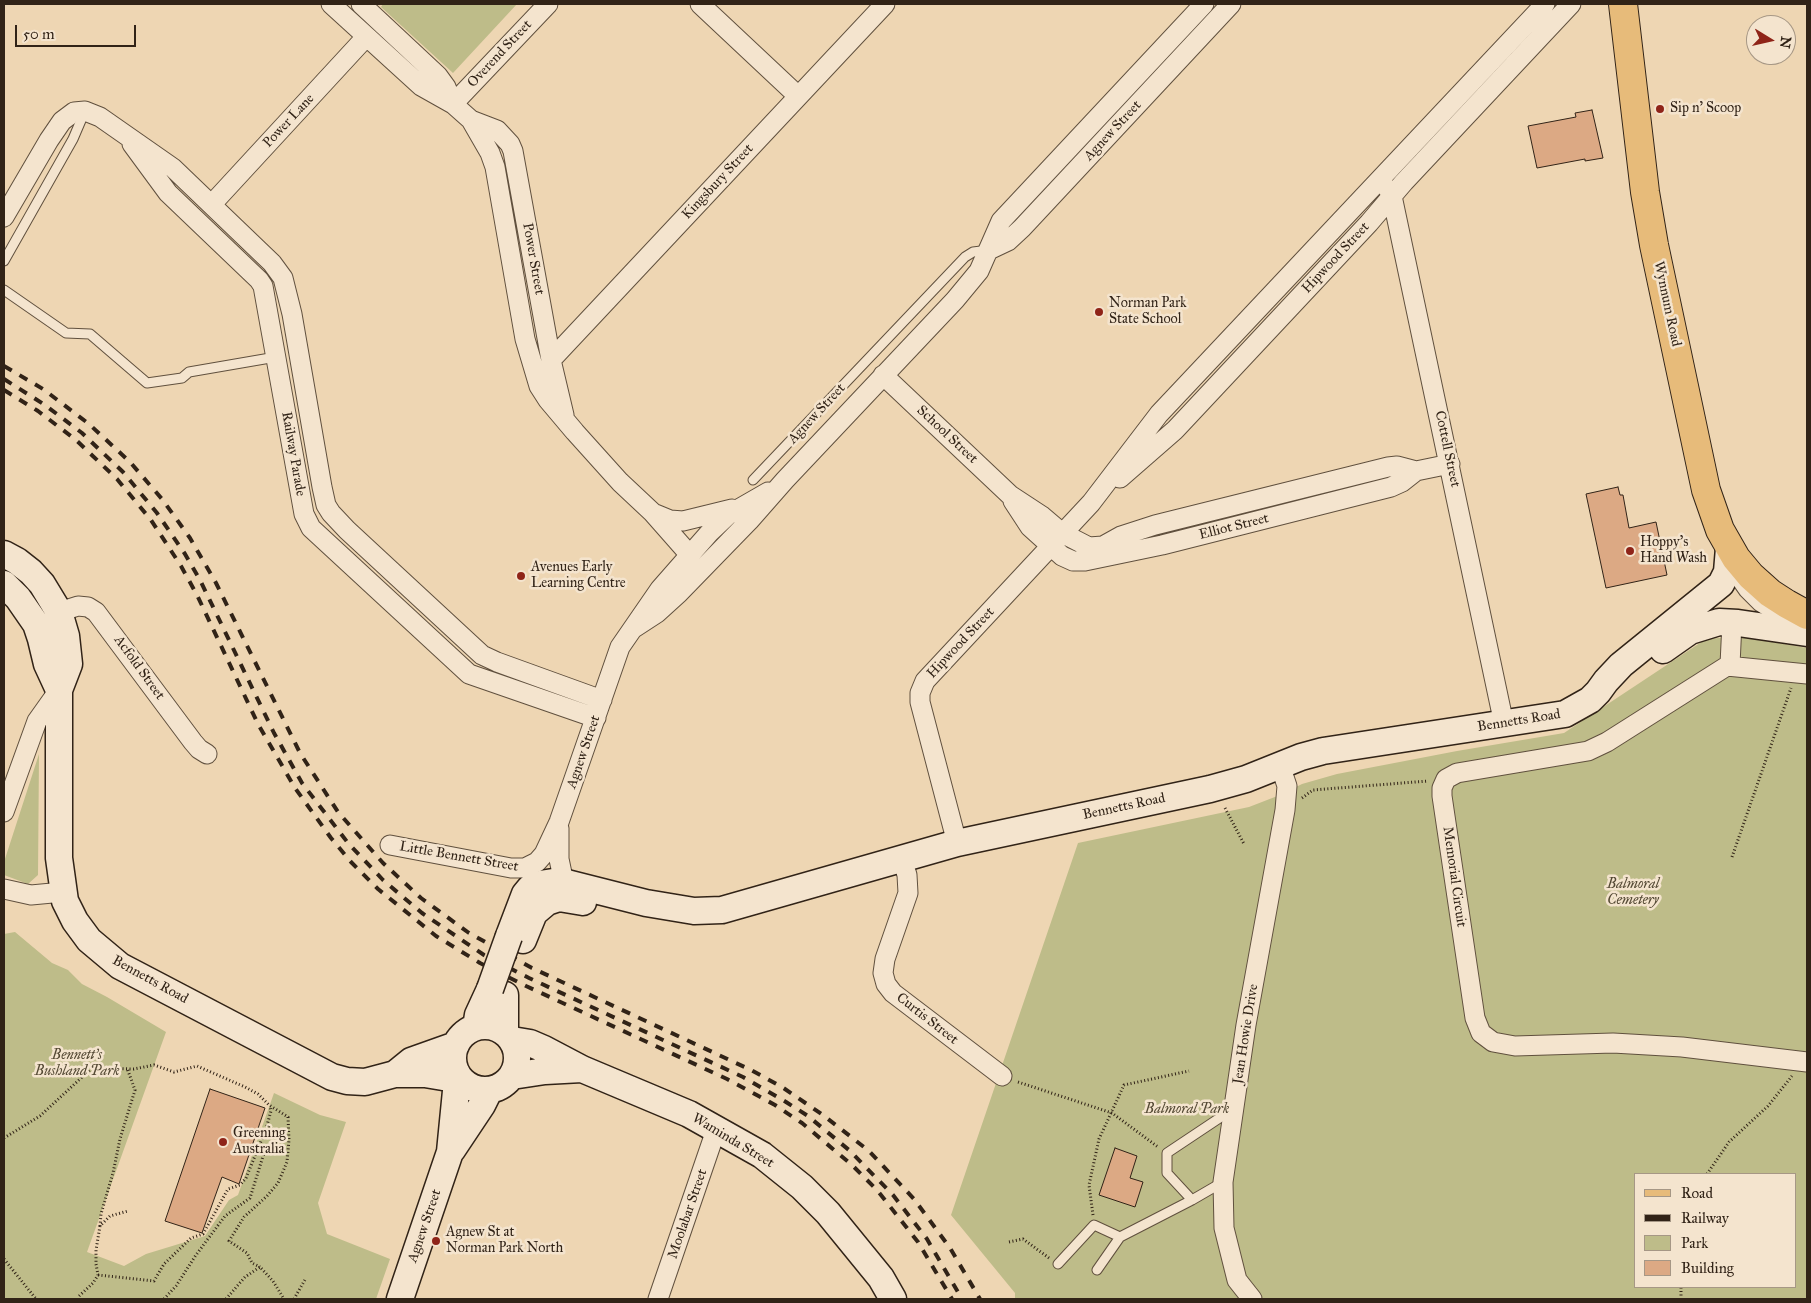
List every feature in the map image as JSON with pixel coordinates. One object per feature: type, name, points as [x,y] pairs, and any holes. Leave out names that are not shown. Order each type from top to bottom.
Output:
[{"type":"main road","name":"Wynnum Road","points":[[1624,4],[1639,144],[1654,245],[1706,490],[1712,510],[1729,548],[1746,570],[1740,584]]},
{"type":"main road","points":[[1729,548],[1727,572],[1740,584]]},
{"type":"main road","name":"Bennetts Road","points":[[4,554],[31,572],[42,584],[59,612],[66,636],[69,664],[59,690],[59,839],[63,892],[68,910],[89,940],[108,958],[137,975],[332,1077],[347,1081],[365,1082],[395,1074],[458,1077]]},
{"type":"main road","name":"Bennetts Road","points":[[4,584],[18,598],[36,624],[47,664],[59,690]]},
{"type":"main road","name":"Wynnum Road","points":[[1740,584],[1807,601]]},
{"type":"main road","name":"Wynnum Road","points":[[1740,584],[1782,601],[1807,615]]},
{"type":"main road","name":"Bennetts Road","points":[[1598,692],[1616,669],[1740,584]]},
{"type":"main road","name":"Bennetts Road","points":[[476,1027],[478,1015],[510,977],[522,900],[529,889],[540,884],[564,883],[596,889],[646,903],[694,911],[722,910],[957,844],[1210,789],[1246,779],[1280,765],[1324,751],[1565,714],[1576,709],[1598,692],[1628,677],[1690,631],[1712,623],[1732,622],[1807,633]]},
{"type":"main road","name":"Bennetts Road","points":[[516,938],[536,911],[542,905],[554,899],[564,898],[598,903],[646,903]]},
{"type":"main road","name":"Bennetts Road","points":[[498,992],[508,1036]]},
{"type":"main road","points":[[476,1027],[496,1028],[508,1036],[516,1049],[518,1058],[512,1076],[506,1083],[489,1091],[478,1090],[468,1086],[458,1077],[453,1065],[456,1045],[468,1031],[476,1027]]},
{"type":"main road","name":"Waminda Street","points":[[508,1036],[530,1043],[558,1055],[582,1069],[690,1114],[762,1155],[802,1187],[853,1243],[881,1278],[894,1299]]},
{"type":"main road","name":"Bennetts Road","points":[[395,1074],[411,1061],[456,1045]]},
{"type":"main road","name":"Waminda Street","points":[[512,1076],[545,1071],[582,1069]]},
{"type":"main road","name":"Agnew Street","points":[[400,1299],[450,1152],[458,1077]]},
{"type":"main road","name":"Agnew Street","points":[[450,1152],[482,1105],[489,1091]]},
{"type":"street","name":"Power Street","points":[[331,4],[425,90],[453,104],[471,120],[490,153],[496,172],[525,339],[535,376],[541,390],[565,421],[620,482],[652,512],[689,554]]},
{"type":"street","name":"Power Street","points":[[361,4],[438,76],[446,87],[453,104]]},
{"type":"street","name":"Overend Street","points":[[453,104],[548,4]]},
{"type":"street","points":[[700,4],[798,96]]},
{"type":"street","name":"Kingsbury Street","points":[[551,360],[885,4]]},
{"type":"street","name":"Agnew Street","points":[[634,628],[657,613],[679,593],[749,521],[978,274],[1001,221],[1204,4]]},
{"type":"street","name":"Agnew Street","points":[[990,250],[1008,241],[1022,228],[1231,4]]},
{"type":"street","name":"Hipwood Street","points":[[957,844],[920,702],[921,690],[927,678],[1091,503],[1159,414],[1380,177],[1545,4]]},
{"type":"street","name":"Hipwood Street","points":[[1091,503],[1175,430],[1571,4]]},
{"type":"street","name":"Power Lane","points":[[212,204],[366,37]]},
{"type":"street","points":[[4,217],[62,121],[74,112],[85,111]]},
{"type":"street","name":"Railway Parade","points":[[85,111],[100,118],[174,168],[281,273],[286,285],[292,314],[322,487],[326,505],[331,513],[482,655],[490,660],[602,700]]},
{"type":"street","name":"Power Street","points":[[471,120],[497,130],[512,147],[551,360],[565,421]]},
{"type":"street","name":"Railway Parade","points":[[127,137],[168,193],[261,283],[266,297],[304,514],[311,528],[465,671],[476,677],[596,718]]},
{"type":"street","name":"Cottell Street","points":[[1380,177],[1392,196],[1504,724]]},
{"type":"street","name":"School Street","points":[[883,375],[1010,495],[1042,516],[1057,540]]},
{"type":"street","name":"Elliot Street","points":[[1057,540],[1064,557],[1073,561],[1115,556],[1391,487],[1402,482],[1416,471],[1450,464]]},
{"type":"street","name":"Agnew Street","points":[[528,867],[535,864],[544,854],[559,822],[620,648],[660,589],[689,554],[724,519],[785,480]]},
{"type":"street","name":"Power Street","points":[[652,512],[670,520],[683,521],[747,504]]},
{"type":"street","name":"Acfold Street","points":[[59,612],[78,606],[88,607],[96,612],[193,742],[207,754]]},
{"type":"street","points":[[1730,665],[1732,622]]},
{"type":"street","points":[[1446,779],[1457,773],[1588,751],[1607,742],[1717,671],[1730,665],[1802,674]]},
{"type":"street","points":[[546,701],[554,683]]},
{"type":"street","name":"Bennetts Road","points":[[4,812],[37,721],[59,690]]},
{"type":"street","name":"Jean Howie Drive","points":[[1252,1299],[1237,1280],[1224,1228],[1223,1182],[1246,1025],[1285,810],[1287,786],[1280,765]]},
{"type":"street","name":"Memorial Circuit","points":[[1446,779],[1442,788],[1442,796],[1475,1018],[1481,1033],[1493,1042],[1516,1046],[1623,1043],[1682,1047],[1805,1062]]},
{"type":"street","name":"Agnew Street","points":[[559,822],[559,859],[564,883]]},
{"type":"street","name":"Little Bennett Street","points":[[390,845],[511,868],[528,867]]},
{"type":"street","name":"Curtis Street","points":[[902,859],[907,875],[908,893],[885,959],[883,973],[886,984],[893,993],[1002,1076]]},
{"type":"street","points":[[4,889],[31,895],[63,892]]},
{"type":"street","name":"Moolabar Street","points":[[658,1299],[716,1130]]},
{"type":"lane","points":[[4,262],[73,139],[85,111]]},
{"type":"lane","name":"Agnew Street","points":[[753,480],[965,257],[973,252],[990,250]]},
{"type":"lane","points":[[4,290],[66,333],[90,334],[147,383],[182,378],[189,372],[276,357]]},
{"type":"lane","points":[[1740,584],[1744,592],[1762,608],[1782,621],[1807,633]]},
{"type":"lane","points":[[1192,1200],[1167,1172],[1167,1153],[1234,1108]]},
{"type":"lane","points":[[1097,1270],[1120,1237],[1223,1182]]},
{"type":"lane","points":[[1058,1264],[1094,1226],[1120,1237]]},
{"type":"path","points":[[1732,857],[1802,674]]},
{"type":"path","points":[[1285,810],[1313,790],[1446,779]]},
{"type":"path","points":[[1225,808],[1244,844]]},
{"type":"path","points":[[1707,1173],[1729,1142],[1768,1106],[1805,1062]]},
{"type":"path","points":[[4,1138],[40,1116],[92,1068],[134,1069],[154,1066],[174,1072],[197,1066],[258,1094],[269,1105],[288,1117],[289,1140],[287,1162],[278,1183],[244,1217],[228,1241],[247,1253],[252,1263],[260,1267],[273,1281],[284,1299]]},
{"type":"path","points":[[78,1299],[98,1275],[96,1250],[101,1214],[113,1173],[120,1139],[135,1090],[127,1068]]},
{"type":"path","points":[[1094,1226],[1089,1185],[1099,1139],[1124,1085],[1188,1071]]},
{"type":"path","points":[[1002,1076],[1112,1114],[1167,1153]]},
{"type":"path","points":[[98,1275],[154,1280],[164,1264],[191,1238],[203,1234],[228,1188],[240,1186],[246,1178],[271,1111],[269,1105]]},
{"type":"path","points":[[164,1299],[176,1286],[225,1216],[250,1198],[264,1153],[257,1150]]},
{"type":"path","points":[[100,1226],[110,1216],[128,1211]]},
{"type":"path","points":[[1009,1242],[1023,1239],[1058,1264]]},
{"type":"path","points":[[4,1259],[36,1299]]},
{"type":"path","points":[[226,1299],[245,1277],[260,1267]]},
{"type":"path","points":[[294,1299],[306,1278]]},
{"type":"green space","points":[[383,4],[517,4],[453,73],[381,7]]},
{"type":"green space","points":[[1743,637],[1807,648],[1807,1299],[1015,1299],[1015,1293],[951,1215],[1078,843],[1249,807],[1302,784],[1337,774],[1564,733],[1706,639]]},
{"type":"green space","points":[[39,754],[38,875],[28,884],[4,875],[4,862]]},
{"type":"green space","name":"Bennett's Bushland Park","points":[[15,932],[52,963],[68,970],[82,984],[166,1032],[87,1252],[124,1266],[146,1254],[205,1236],[229,1200],[238,1195],[274,1093],[320,1115],[346,1122],[318,1203],[327,1234],[390,1259],[376,1299],[4,1299],[4,934]]},
{"type":"building","points":[[1592,110],[1603,158],[1585,161],[1585,159],[1537,168],[1528,126],[1576,117],[1575,113]]},
{"type":"building","name":"Hoppy's Hand Wash","points":[[1618,487],[1620,495],[1623,495],[1629,528],[1656,522],[1667,575],[1606,588],[1586,494]]},
{"type":"building","name":"Greening Australia","points":[[210,1089],[265,1108],[239,1184],[222,1177],[202,1233],[165,1221]]},
{"type":"building","points":[[1115,1148],[1137,1156],[1130,1178],[1143,1182],[1135,1207],[1099,1195]]},
{"type":"railway","points":[[4,366],[43,389],[89,424],[130,462],[162,499],[190,538],[216,583],[300,753],[338,812],[383,863],[421,898],[469,933],[532,968],[751,1070],[782,1087],[823,1115],[869,1151],[914,1199],[950,1248],[980,1299]]},
{"type":"railway","points":[[4,379],[45,405],[82,433],[123,472],[157,513],[200,580],[274,733],[302,783],[348,843],[383,880],[422,913],[484,955],[529,978],[743,1077],[808,1116],[849,1150],[893,1195],[927,1239],[962,1299]]},
{"type":"railway","points":[[4,390],[38,411],[76,440],[117,479],[151,520],[181,566],[197,595],[258,724],[295,788],[331,838],[351,862],[378,889],[436,936],[480,963],[727,1079],[775,1105],[802,1123],[852,1165],[877,1190],[918,1242],[952,1299]]},
{"type":"place","name":"Sip n' Scoop","points":[[1660,109]]},
{"type":"place","name":"Norman Park State School","points":[[1099,312]]},
{"type":"place","name":"Hoppy's Hand Wash","points":[[1630,551]]},
{"type":"place","name":"Avenues Early Learning Centre","points":[[521,576]]},
{"type":"place","name":"Greening Australia","points":[[223,1142]]},
{"type":"place","name":"Agnew St at Norman Park North","points":[[436,1241]]},
{"type":"park label","name":"Balmoral Cemetery","points":[[1633,894]]},
{"type":"park label","name":"Balmoral Park","points":[[1187,1110]]}]
